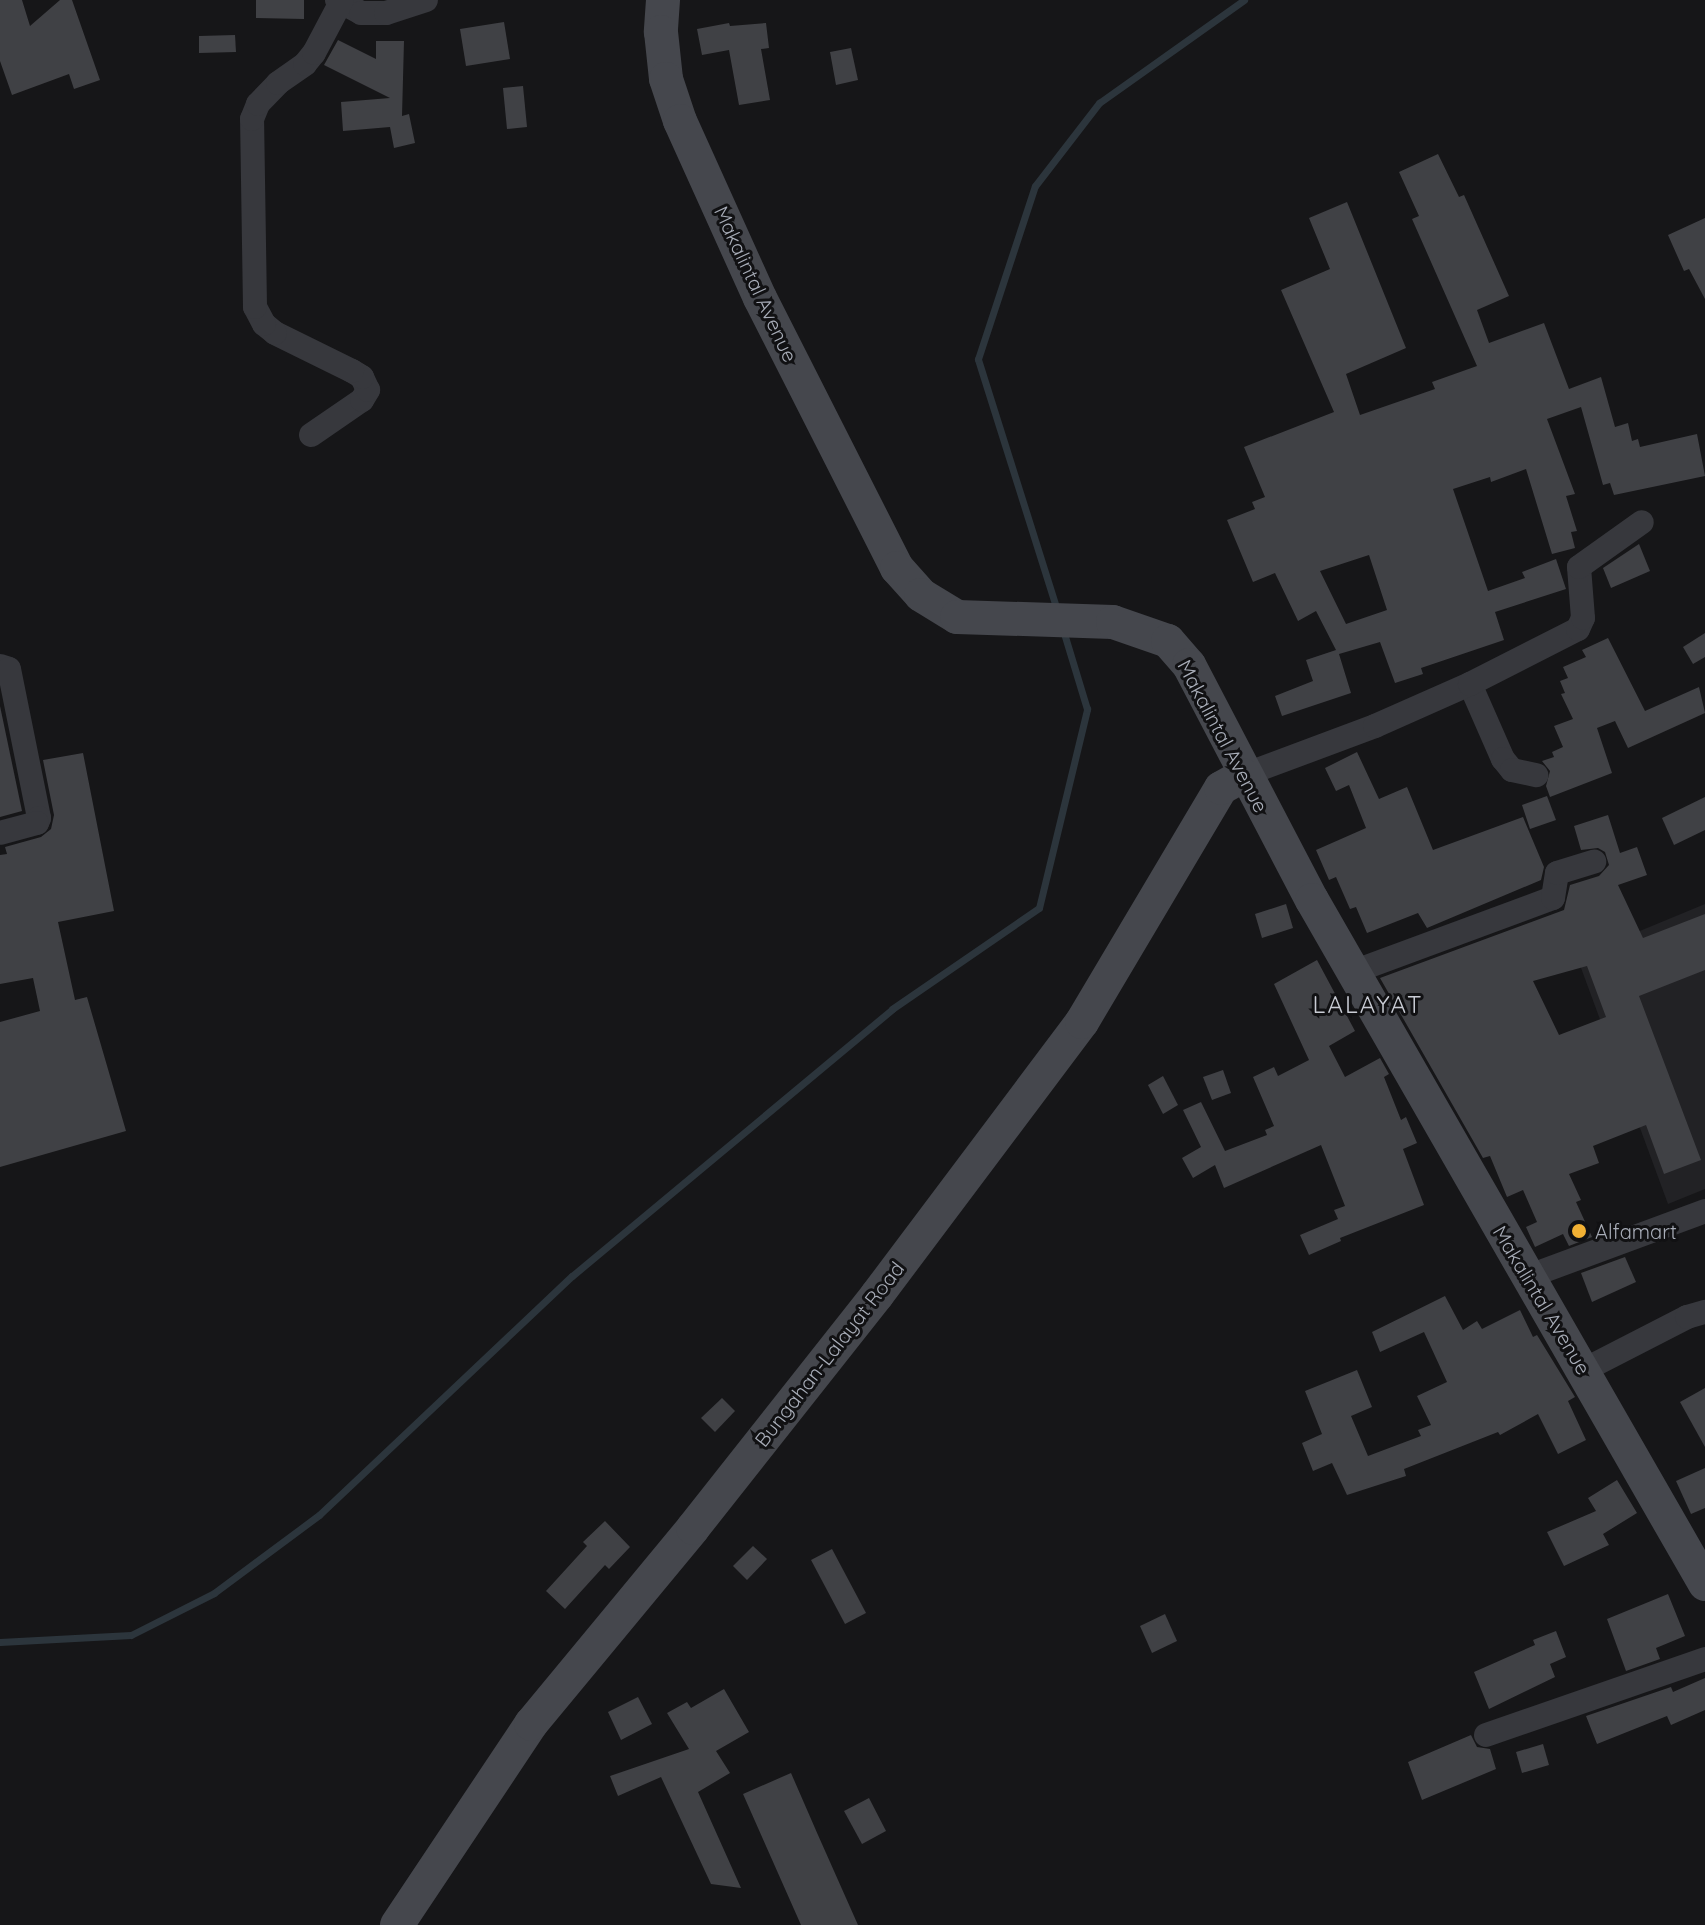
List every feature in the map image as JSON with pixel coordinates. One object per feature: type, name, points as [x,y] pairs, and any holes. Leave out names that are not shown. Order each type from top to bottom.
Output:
[{"type":"main road","name":"Makalintal Avenue","points":[[663,0],[661,32],[666,79],[680,121],[760,298],[897,568],[921,595],[957,617],[1113,622],[1168,641],[1189,665],[1244,775],[1353,972],[1705,1584]]},
{"type":"main road","name":"Bungahan-Lalayat Road","points":[[397,1925],[531,1724],[693,1528],[858,1319],[1082,1022],[1221,788],[1244,775]]},
{"type":"street","points":[[311,435],[362,400],[368,390],[362,377],[275,333],[264,324],[255,307],[252,119],[258,104],[314,53],[339,1],[361,13],[386,13],[426,0]]},
{"type":"street","points":[[1244,775],[1375,726],[1470,684],[1578,629],[1583,618],[1579,567],[1642,522]]},
{"type":"street","points":[[0,666],[9,669],[39,818],[37,823],[0,833]]},
{"type":"street","points":[[1470,684],[1503,759],[1512,770],[1536,775]]},
{"type":"street","points":[[1353,972],[1553,898],[1557,873],[1594,862]]},
{"type":"street","points":[[1527,1277],[1705,1211]]},
{"type":"street","points":[[1584,1370],[1687,1317],[1705,1312]]},
{"type":"street","points":[[1486,1735],[1705,1659]]},
{"type":"shaded area","points":[[1705,904],[1705,1189],[1668,1204],[1577,957]]},
{"type":"building","points":[[0,0],[22,0],[30,26],[60,0],[72,0],[100,80],[74,89],[69,74],[12,95],[0,61]]},
{"type":"building","points":[[256,0],[304,0],[304,19],[256,18]]},
{"type":"building","points":[[504,22],[510,59],[466,66],[460,29]]},
{"type":"building","points":[[729,23],[730,26],[766,23],[769,48],[761,49],[770,100],[739,105],[729,50],[702,55],[697,29]]},
{"type":"building","points":[[235,35],[236,52],[199,53],[199,36]]},
{"type":"building","points":[[338,40],[376,59],[376,41],[404,41],[402,116],[409,114],[415,143],[394,148],[390,127],[343,131],[341,102],[390,98],[324,65]]},
{"type":"building","points":[[851,48],[858,80],[836,85],[830,52]]},
{"type":"building","points":[[523,86],[527,127],[507,129],[503,88]]},
{"type":"building","points":[[1438,154],[1459,197],[1464,195],[1509,296],[1477,310],[1489,343],[1544,323],[1569,389],[1601,377],[1615,427],[1628,423],[1632,441],[1638,439],[1640,447],[1697,434],[1705,476],[1614,495],[1610,483],[1603,485],[1581,407],[1547,419],[1575,494],[1566,496],[1577,531],[1571,532],[1575,548],[1552,554],[1526,469],[1491,482],[1490,477],[1453,489],[1488,591],[1525,578],[1522,572],[1556,559],[1566,589],[1495,612],[1504,640],[1421,668],[1423,674],[1395,683],[1380,642],[1339,654],[1351,693],[1282,716],[1275,696],[1313,681],[1306,660],[1336,650],[1316,611],[1298,621],[1275,573],[1253,582],[1227,520],[1255,509],[1252,502],[1265,497],[1244,447],[1334,412],[1281,290],[1330,269],[1309,218],[1347,202],[1406,348],[1346,374],[1360,415],[1435,389],[1432,382],[1477,366],[1412,219],[1419,216],[1399,172]],"holes":[[[1369,555],[1387,610],[1346,624],[1320,571]]]},
{"type":"building","points":[[1705,218],[1705,299],[1689,269],[1684,271],[1668,235]]},
{"type":"building","points":[[1639,544],[1650,571],[1611,588],[1603,568]]},
{"type":"building","points":[[1705,633],[1705,657],[1693,664],[1683,647]]},
{"type":"building","points":[[1608,638],[1645,711],[1699,687],[1705,713],[1628,748],[1615,721],[1597,728],[1612,773],[1550,797],[1546,786],[1550,771],[1542,761],[1554,757],[1552,752],[1563,747],[1554,726],[1573,719],[1561,694],[1565,693],[1560,681],[1568,678],[1563,667],[1586,657],[1582,650]]},
{"type":"building","points":[[0,706],[22,811],[0,817]]},
{"type":"building","points":[[1357,752],[1379,799],[1407,787],[1433,850],[1523,817],[1544,867],[1541,880],[1427,928],[1418,913],[1367,933],[1356,907],[1350,909],[1336,877],[1329,880],[1316,850],[1366,828],[1349,785],[1336,791],[1325,768]]},
{"type":"building","points":[[83,753],[114,911],[58,922],[75,1000],[87,997],[126,1131],[0,1167],[0,1022],[40,1011],[33,978],[0,984],[0,855],[7,854],[5,847],[41,837],[51,829],[54,815],[43,760]]},
{"type":"building","points":[[1547,796],[1556,820],[1530,829],[1522,805]]},
{"type":"building","points":[[1705,797],[1705,830],[1674,845],[1662,818]]},
{"type":"building","points":[[1608,815],[1620,853],[1637,847],[1647,875],[1618,885],[1643,938],[1705,914],[1705,970],[1639,996],[1701,1160],[1664,1174],[1646,1125],[1593,1146],[1599,1163],[1569,1174],[1581,1200],[1576,1202],[1592,1237],[1569,1246],[1563,1234],[1535,1247],[1526,1227],[1537,1222],[1523,1190],[1507,1197],[1490,1156],[1483,1158],[1380,978],[1564,910],[1570,885],[1599,876],[1609,865],[1605,852],[1598,848],[1581,850],[1574,826]],"holes":[[[1587,966],[1606,1017],[1559,1035],[1533,981]]]},
{"type":"building","points":[[1286,904],[1293,928],[1262,938],[1255,914]]},
{"type":"building","points":[[1317,960],[1355,1031],[1329,1046],[1345,1077],[1380,1058],[1389,1074],[1384,1077],[1401,1120],[1406,1117],[1417,1143],[1403,1149],[1424,1205],[1340,1238],[1341,1241],[1309,1255],[1300,1235],[1338,1219],[1334,1210],[1345,1206],[1321,1145],[1224,1188],[1215,1165],[1193,1178],[1182,1158],[1201,1147],[1183,1110],[1201,1102],[1225,1151],[1267,1135],[1265,1130],[1274,1126],[1253,1077],[1274,1067],[1278,1076],[1309,1060],[1274,984]]},
{"type":"building","points":[[1223,1070],[1231,1093],[1212,1100],[1203,1077]]},
{"type":"building","points":[[1163,1076],[1178,1105],[1163,1114],[1148,1085]]},
{"type":"building","points":[[1625,1257],[1636,1282],[1592,1302],[1581,1273]]},
{"type":"building","points":[[1445,1296],[1463,1330],[1477,1321],[1482,1329],[1520,1310],[1533,1337],[1537,1335],[1575,1397],[1568,1401],[1586,1440],[1558,1454],[1538,1414],[1500,1435],[1498,1432],[1404,1469],[1406,1476],[1347,1495],[1332,1463],[1313,1471],[1302,1443],[1322,1434],[1305,1391],[1357,1370],[1372,1407],[1351,1416],[1368,1456],[1421,1436],[1418,1430],[1431,1425],[1417,1396],[1447,1382],[1424,1332],[1380,1352],[1372,1332]]},
{"type":"building","points":[[1705,1388],[1705,1447],[1680,1402]]},
{"type":"building","points":[[722,1398],[735,1411],[715,1432],[701,1418]]},
{"type":"building","points":[[1705,1468],[1705,1508],[1691,1514],[1676,1481]]},
{"type":"building","points":[[1617,1480],[1637,1513],[1603,1534],[1609,1545],[1564,1566],[1547,1532],[1596,1511],[1588,1498]]},
{"type":"building","points":[[605,1521],[630,1547],[609,1569],[605,1565],[565,1609],[546,1591],[587,1546],[583,1542]]},
{"type":"building","points":[[753,1546],[767,1559],[747,1580],[733,1566]]},
{"type":"building","points":[[832,1549],[866,1613],[845,1624],[811,1560]]},
{"type":"building","points":[[1668,1594],[1685,1636],[1656,1648],[1660,1659],[1626,1671],[1607,1619]]},
{"type":"building","points":[[1165,1614],[1177,1641],[1152,1653],[1140,1626]]},
{"type":"building","points":[[1556,1631],[1566,1657],[1550,1664],[1555,1677],[1489,1709],[1474,1672],[1535,1645],[1533,1640]]},
{"type":"building","points":[[1705,1678],[1705,1710],[1671,1725],[1667,1716],[1597,1744],[1586,1716],[1671,1687],[1673,1692]]},
{"type":"building","points":[[724,1689],[749,1732],[716,1751],[730,1773],[698,1792],[741,1888],[711,1884],[661,1777],[618,1796],[610,1776],[689,1749],[667,1713],[687,1702],[691,1708]]},
{"type":"building","points":[[638,1697],[652,1724],[621,1740],[608,1712]]},
{"type":"building","points":[[1471,1735],[1477,1747],[1490,1749],[1496,1769],[1422,1800],[1408,1762]]},
{"type":"building","points":[[1543,1744],[1549,1765],[1522,1773],[1516,1752]]},
{"type":"building","points":[[791,1773],[858,1925],[801,1925],[743,1794]]},
{"type":"building","points":[[869,1798],[886,1831],[862,1844],[844,1811]]},
{"type":"waterway","points":[[1057,610],[978,359],[1035,186],[1099,103],[1244,0]]},
{"type":"waterway","points":[[0,1642],[131,1635],[214,1593],[319,1515],[572,1276],[892,1009],[1039,908],[1087,709],[1063,630]]},
{"type":"place","name":"Alfamart","points":[[1579,1231]]},
{"type":"district","name":"LALAYAT","points":[[1368,1005]]}]
